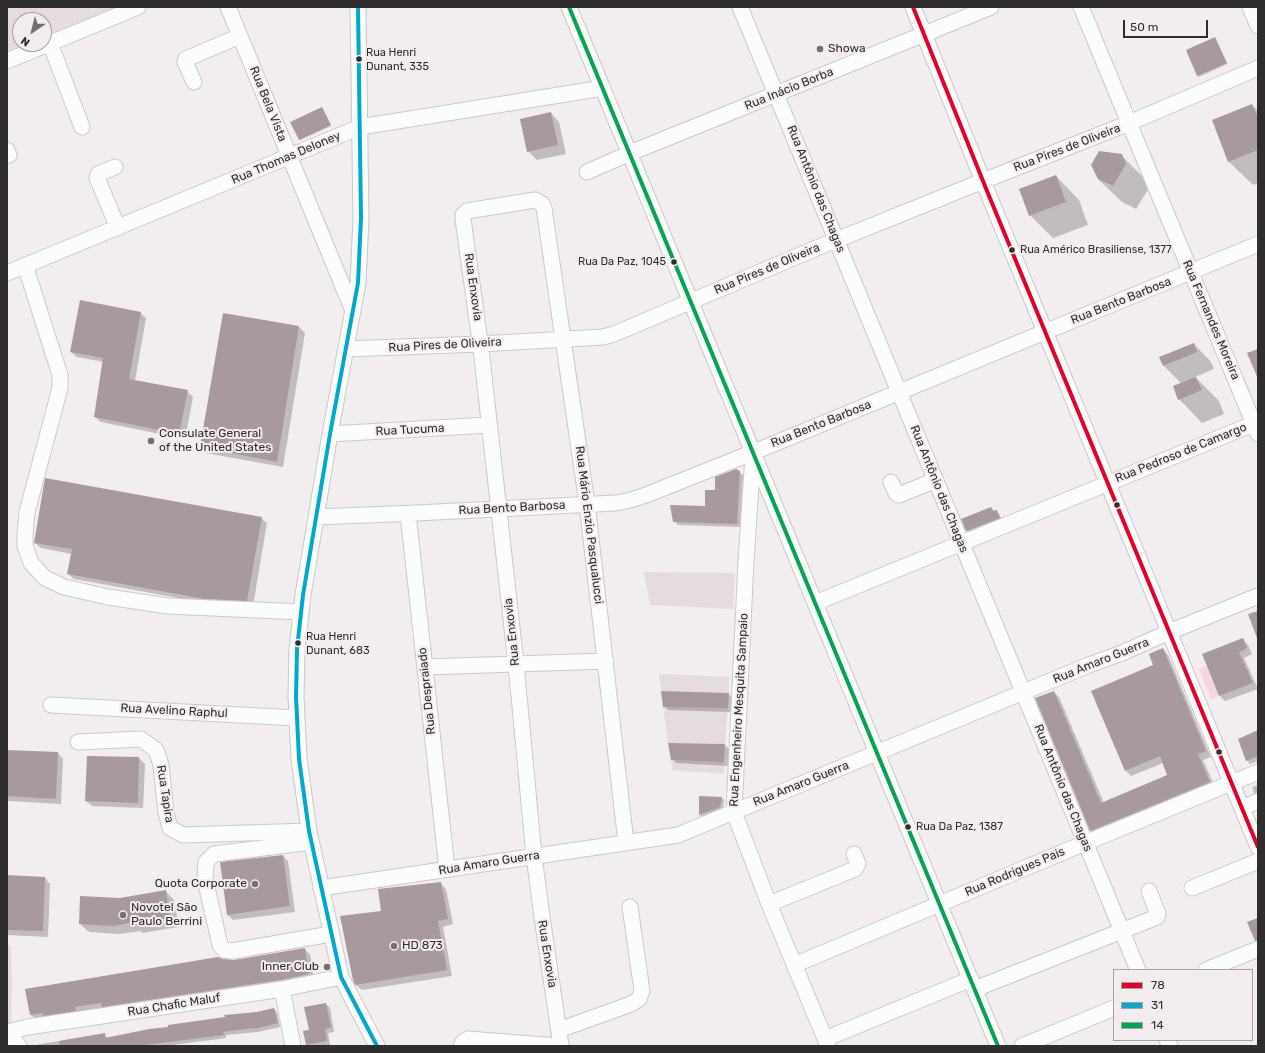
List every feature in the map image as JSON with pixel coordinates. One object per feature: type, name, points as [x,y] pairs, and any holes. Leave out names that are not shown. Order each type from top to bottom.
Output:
[{"type":"street","points":[[52,42],[138,7]]},
{"type":"street","name":"Rua Bela Vista","points":[[228,7],[353,312]]},
{"type":"street","points":[[358,7],[361,218],[358,283],[330,434],[301,612],[297,649],[297,718],[299,759],[310,836],[341,977],[377,1046]]},
{"type":"street","name":"Rua Antônio das Chagas","points":[[740,7],[777,93],[1138,969]]},
{"type":"street","points":[[913,7],[1258,847]]},
{"type":"street","name":"Rua Inácio Borba","points":[[587,172],[630,153],[991,7]]},
{"type":"street","name":"Rua Fernandes Moreira","points":[[1081,7],[1257,427]]},
{"type":"street","points":[[1250,7],[1258,26]]},
{"type":"street","points":[[571,8],[998,1046]]},
{"type":"street","points":[[194,82],[185,62],[186,59],[240,36]]},
{"type":"street","points":[[52,48],[82,126]]},
{"type":"street","points":[[7,61],[28,52]]},
{"type":"street","name":"Rua Pires de Oliveira","points":[[346,349],[480,344],[614,334],[837,240],[983,180],[1129,123],[1258,68]]},
{"type":"street","name":"Rua Thomas Deloney","points":[[7,273],[360,127],[603,88]]},
{"type":"street","points":[[115,167],[98,174],[96,178],[118,228]]},
{"type":"street","name":"Rua Mário Enzio Pasqualucci","points":[[463,219],[463,215],[467,211],[535,200],[542,204],[544,208],[587,504],[626,843]]},
{"type":"street","name":"Rua Enxovia","points":[[463,219],[480,344],[516,664],[534,856],[561,1046]]},
{"type":"street","name":"Rua Bento Barbosa","points":[[316,517],[408,514],[587,504],[631,500],[754,452],[1258,244]]},
{"type":"street","points":[[25,265],[60,375],[60,388],[27,512],[24,535],[25,546],[31,563],[45,578],[64,587],[108,597],[168,606],[301,612]]},
{"type":"street","name":"Rua Tucuma","points":[[330,434],[489,425]]},
{"type":"street","name":"Rua Pedroso de Camargo","points":[[815,603],[1108,484],[1257,427]]},
{"type":"street","name":"Rua Engenheiro Mesquita Sampaio","points":[[754,452],[746,561],[734,812],[769,904],[826,1042]]},
{"type":"street","points":[[891,482],[896,494],[899,495],[936,480]]},
{"type":"street","name":"Rua Despraiado","points":[[408,514],[447,869]]},
{"type":"street","name":"Rua Amaro Guerra","points":[[321,888],[678,835],[1258,596]]},
{"type":"street","points":[[425,667],[606,661]]},
{"type":"street","name":"Rua Avelino Raphul","points":[[51,705],[297,718]]},
{"type":"street","name":"Rua Tapira","points":[[78,742],[141,739],[156,750],[161,765],[166,812],[170,828],[183,835],[310,836]]},
{"type":"street","name":"Rua Rodrigues Pais","points":[[794,965],[1258,772]]},
{"type":"street","points":[[1242,808],[1258,801]]},
{"type":"street","points":[[310,836],[214,854],[206,862],[205,880],[220,945],[224,950],[232,952],[331,934]]},
{"type":"street","points":[[769,904],[855,869],[858,864],[854,854]]},
{"type":"street","points":[[1192,888],[1258,861]]},
{"type":"street","points":[[826,1042],[973,984],[1122,932],[1158,916],[1149,891]]},
{"type":"street","points":[[559,1030],[631,1004],[639,999],[642,991],[630,907]]},
{"type":"street","points":[[1208,969],[1258,949]]},
{"type":"street","name":"Rua Chafic Maluf","points":[[9,1032],[28,1027],[282,989],[341,977]]},
{"type":"street","points":[[282,989],[293,1046]]},
{"type":"street","points":[[1022,1046],[1113,1008]]},
{"type":"street","points":[[9,1032],[19,1046]]},
{"type":"street","points":[[465,1042],[557,1046]]},
{"type":"shaded area","points":[[7,7],[121,7],[52,36],[52,12],[12,12],[12,52],[14,52],[7,55]]},
{"type":"shaded area","points":[[644,572],[735,573],[733,609],[650,605]]},
{"type":"shaded area","points":[[1206,666],[1219,696],[1211,699],[1199,669]]},
{"type":"shaded area","points":[[659,674],[729,677],[729,693],[661,691]]},
{"type":"shaded area","points":[[663,707],[728,708],[725,744],[668,743]]},
{"type":"shaded area","points":[[671,760],[724,762],[724,774],[672,770]]},
{"type":"shaded area","points":[[7,945],[11,945],[11,1025],[7,1025]]},
{"type":"building","points":[[1215,37],[1227,63],[1197,76],[1186,50]]},
{"type":"building","points":[[1252,104],[1258,118],[1258,150],[1228,162],[1212,120]]},
{"type":"building","points":[[322,107],[331,125],[299,140],[290,122]]},
{"type":"building","points":[[551,112],[558,145],[527,152],[520,119]]},
{"type":"building","points":[[1099,151],[1122,154],[1126,164],[1113,186],[1098,179],[1091,165]]},
{"type":"building","points":[[1056,175],[1066,202],[1029,216],[1019,189]]},
{"type":"building","points":[[80,300],[141,312],[129,379],[188,390],[179,434],[94,417],[103,358],[70,352]]},
{"type":"building","points":[[223,313],[299,326],[277,462],[200,447]]},
{"type":"building","points":[[1194,343],[1197,352],[1163,366],[1159,357]]},
{"type":"building","points":[[1258,349],[1258,379],[1247,353]]},
{"type":"building","points":[[1196,377],[1202,390],[1178,400],[1173,386]]},
{"type":"building","points":[[736,469],[740,471],[737,524],[673,522],[670,505],[705,506],[705,490],[715,490],[715,477]]},
{"type":"building","points":[[45,478],[262,517],[247,601],[205,599],[67,574],[72,549],[34,543]]},
{"type":"building","points":[[991,507],[993,511],[997,510],[1000,518],[966,531],[961,519]]},
{"type":"building","points":[[1258,611],[1258,638],[1257,638],[1248,614]]},
{"type":"building","points":[[1243,638],[1247,648],[1239,652],[1253,683],[1219,696],[1202,654]]},
{"type":"building","points":[[1163,648],[1206,751],[1198,754],[1210,782],[1090,831],[1035,698],[1054,691],[1101,803],[1167,775],[1160,756],[1125,771],[1091,691],[1153,665],[1149,654]]},
{"type":"building","points":[[661,691],[729,693],[728,708],[663,707]]},
{"type":"building","points":[[1258,730],[1258,756],[1246,761],[1238,739]]},
{"type":"building","points":[[668,743],[725,744],[724,762],[671,760]]},
{"type":"building","points":[[7,750],[58,752],[56,799],[7,796]]},
{"type":"building","points":[[87,756],[139,757],[138,803],[85,801]]},
{"type":"building","points":[[699,796],[722,797],[720,807],[699,815]]},
{"type":"building","name":"Quota Corporate","points":[[283,855],[290,906],[227,915],[220,862]]},
{"type":"building","points":[[7,875],[45,877],[43,931],[7,930]]},
{"type":"building","name":"HD 873","points":[[441,882],[448,919],[438,921],[447,970],[355,985],[340,916],[381,911],[378,889]]},
{"type":"building","points":[[166,890],[170,918],[133,924],[132,922],[115,926],[79,924],[80,896],[120,898]]},
{"type":"building","points":[[1258,918],[1258,940],[1255,941],[1247,922]]},
{"type":"building","points":[[305,948],[309,974],[280,980],[102,1007],[101,1003],[75,1007],[76,1011],[43,1016],[43,1013],[30,1015],[25,989],[218,957],[234,960]]},
{"type":"building","points":[[326,1003],[331,1028],[325,1029],[327,1041],[306,1045],[303,1031],[309,1030],[304,1007]]},
{"type":"building","points":[[274,1008],[278,1023],[254,1029],[223,1032],[224,1035],[138,1046],[60,1046],[59,1041],[105,1033],[105,1038],[149,1029],[168,1027],[168,1025],[225,1017],[224,1015],[257,1012]]},
{"type":"transit line","name":"31","points":[[358,7],[361,218],[358,283],[330,434],[303,595],[297,649],[296,697],[299,759],[309,831],[341,977],[377,1046]]},
{"type":"transit line","name":"14","points":[[569,7],[998,1046]]},
{"type":"transit line","name":"78","points":[[913,7],[987,191],[1258,847]]},
{"type":"place","name":"Showa","points":[[820,49]]},
{"type":"place","name":"Rua Henri Dunant, 335","points":[[359,59]]},
{"type":"place","name":"Rua Américo Brasiliense, 1377","points":[[1012,250]]},
{"type":"place","name":"Rua Da Paz, 1045","points":[[674,262]]},
{"type":"place","name":"Consulate General of the United States","points":[[151,441]]},
{"type":"place","name":"Rua Henri Dunant, 683","points":[[298,643]]},
{"type":"place","name":"Rua Da Paz, 1387","points":[[908,827]]},
{"type":"place","name":"Quota Corporate","points":[[255,884]]},
{"type":"place","name":"Novotel São Paulo Berrini","points":[[123,915]]},
{"type":"place","name":"HD 873","points":[[394,946]]},
{"type":"place","name":"Inner Club","points":[[327,967]]}]
